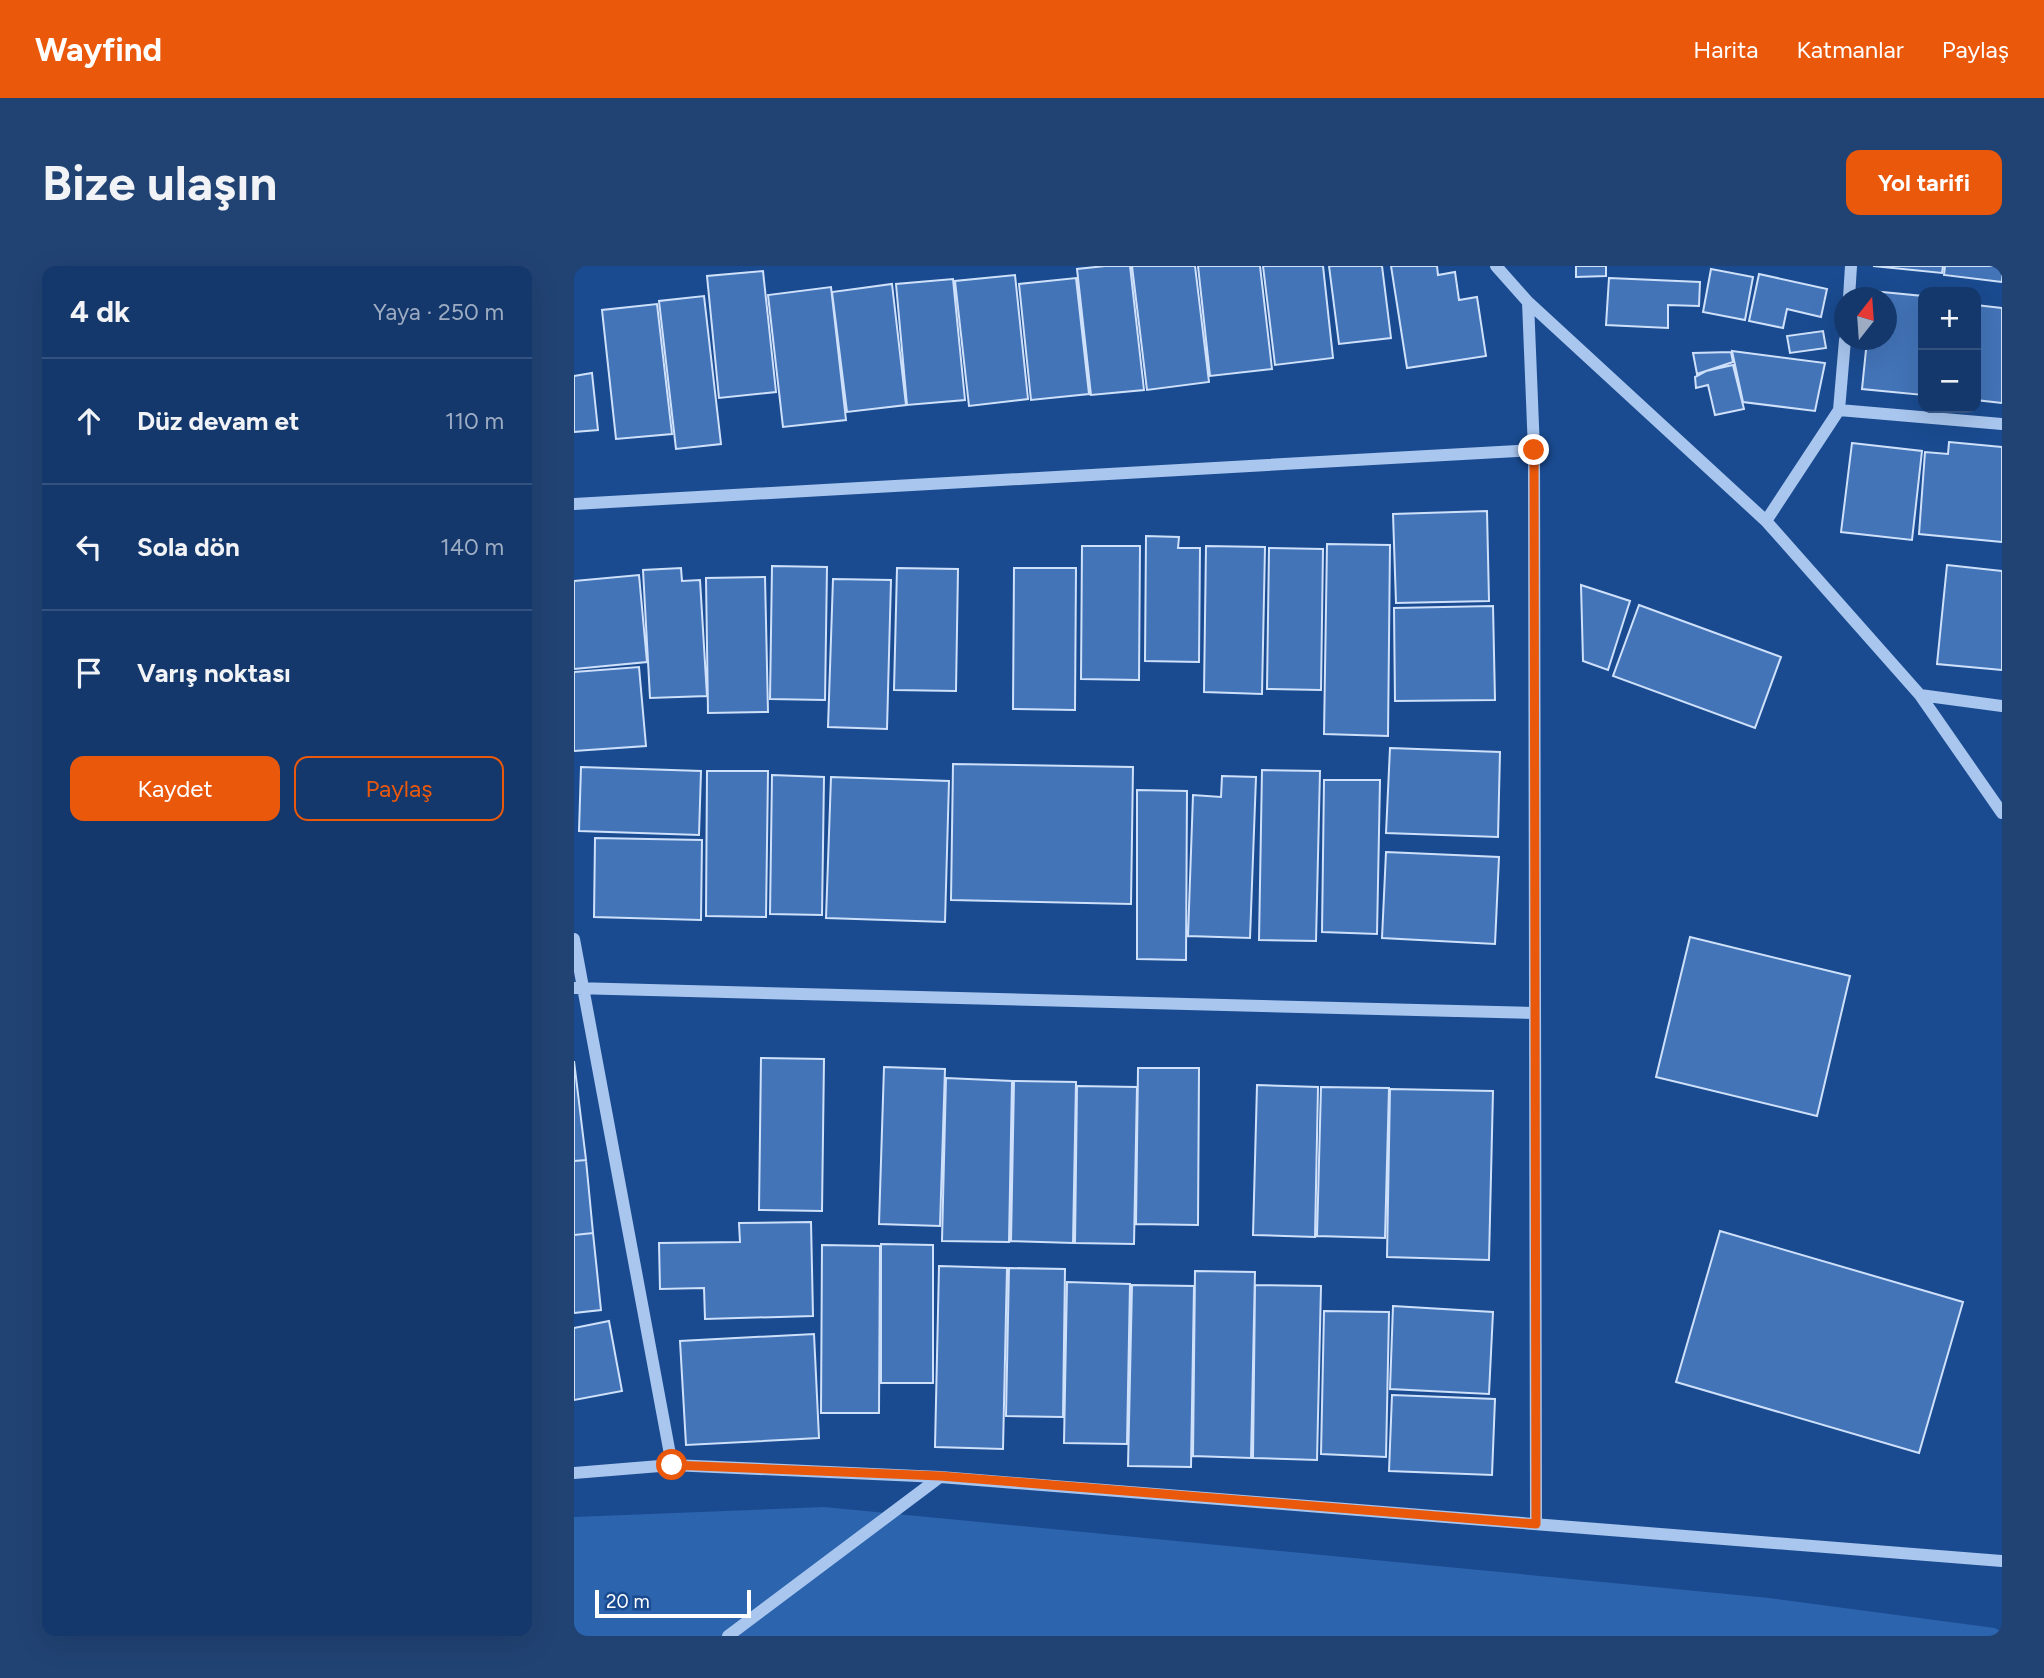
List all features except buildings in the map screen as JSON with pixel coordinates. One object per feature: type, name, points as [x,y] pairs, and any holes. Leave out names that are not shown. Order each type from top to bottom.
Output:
[{"type":"street","points":[[1496,266],[1528,302],[1766,521],[1920,695],[2002,813]]},
{"type":"street","points":[[1850,287],[1851,266]]},
{"type":"street","points":[[1528,302],[1534,450],[1536,1524]]},
{"type":"street","points":[[1766,521],[1839,410],[1844,350]]},
{"type":"street","points":[[1839,410],[2002,424]]},
{"type":"street","points":[[574,504],[1534,450]]},
{"type":"street","points":[[1920,695],[2002,706]]},
{"type":"street","points":[[574,939],[579,987],[672,1465]]},
{"type":"street","points":[[579,987],[1533,1013]]},
{"type":"street","points":[[574,1473],[672,1465],[940,1476],[2002,1561]]},
{"type":"street","points":[[728,1636],[940,1476]]},
{"type":"shaded area","points":[[824,1507],[1769,1598],[1995,1628],[2002,1632],[2002,1636],[574,1636],[574,1517]]},
{"type":"route","points":[[672,1465],[940,1476],[1536,1524],[1534,450]]}]
